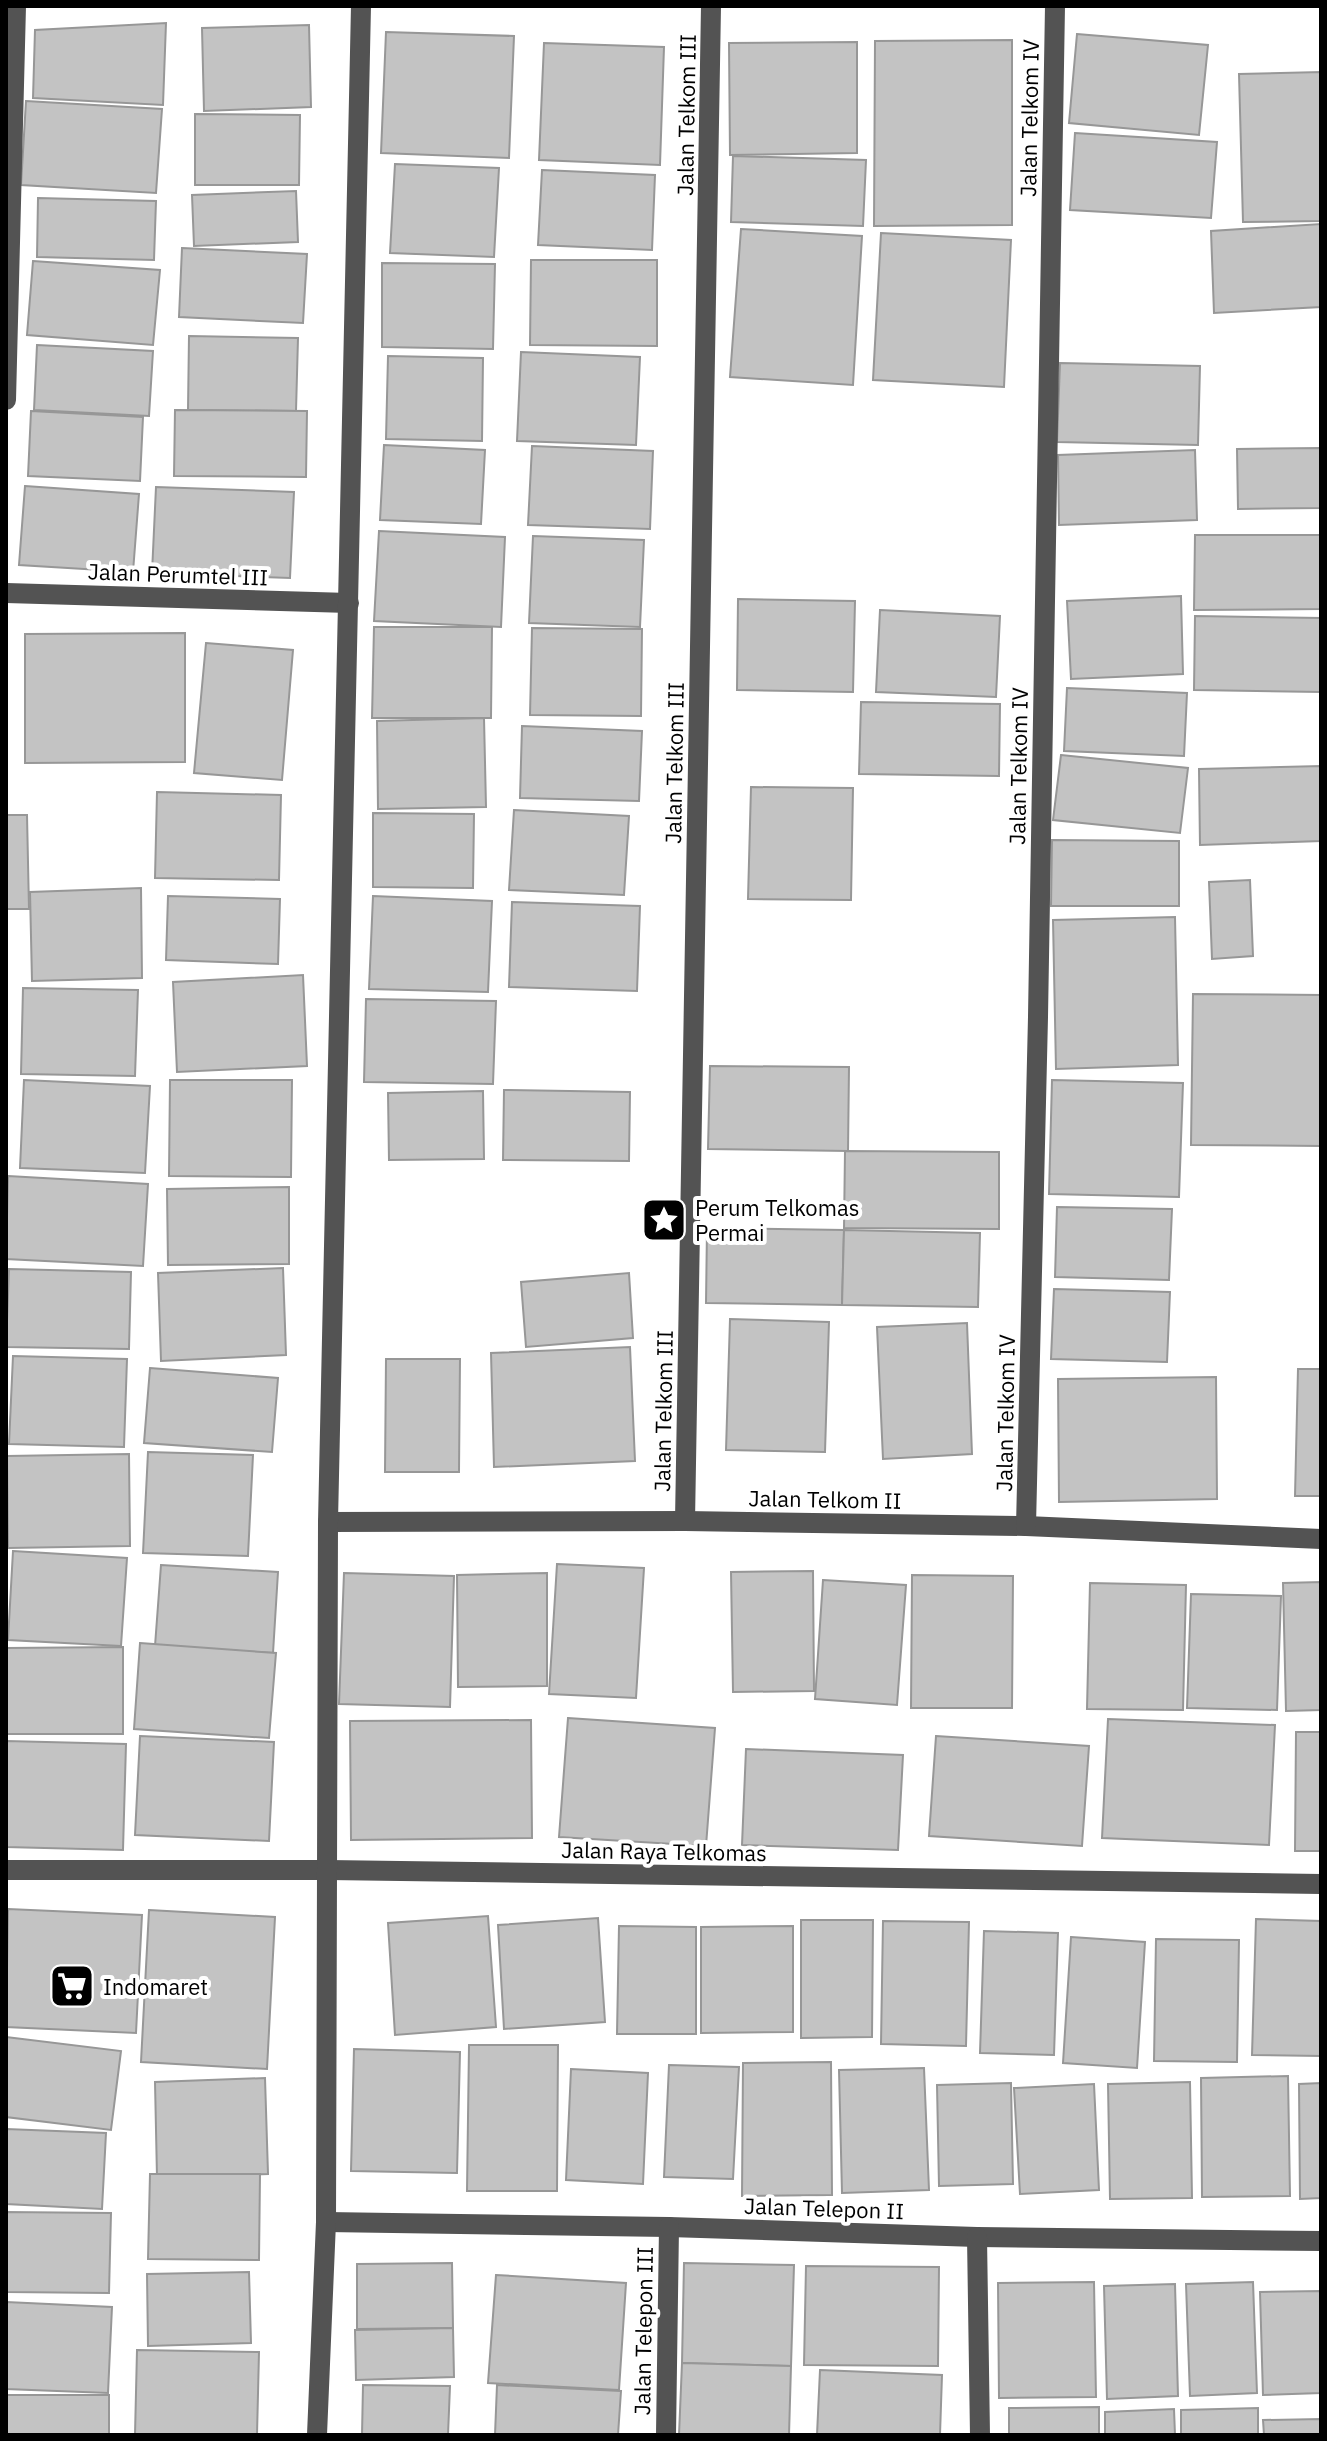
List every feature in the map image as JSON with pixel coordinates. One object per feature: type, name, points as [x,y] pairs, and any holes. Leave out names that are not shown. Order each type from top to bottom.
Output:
[{"type":"street","points":[[6,400],[16,6]]},
{"type":"street","points":[[317,2435],[326,2222],[328,1522],[361,6]]},
{"type":"street","name":"Jalan Telkom III","points":[[685,1521],[711,6]]},
{"type":"street","name":"Jalan Telkom IV","points":[[1026,1526],[1055,6]]},
{"type":"street","name":"Jalan Perumtel III","points":[[6,593],[349,603]]},
{"type":"street","name":"Jalan Telkom II","points":[[328,1522],[685,1521],[1026,1526],[1321,1539]]},
{"type":"street","name":"Jalan Raya Telkomas","points":[[6,1870],[328,1870],[1321,1884]]},
{"type":"street","name":"Jalan Telepon II","points":[[326,2222],[669,2227],[977,2237],[1321,2241]]},
{"type":"street","name":"Jalan Telepon III","points":[[666,2435],[669,2227]]},
{"type":"street","points":[[977,2237],[980,2435]]},
{"type":"building","points":[[166,23],[163,105],[33,98],[35,30]]},
{"type":"building","points":[[309,25],[311,107],[204,111],[202,28]]},
{"type":"building","points":[[386,32],[514,36],[509,158],[381,153]]},
{"type":"building","points":[[1077,34],[1208,45],[1199,135],[1069,123]]},
{"type":"building","points":[[1012,40],[1012,225],[874,226],[875,41]]},
{"type":"building","points":[[857,42],[857,153],[730,155],[729,43]]},
{"type":"building","points":[[544,43],[664,47],[660,165],[539,160]]},
{"type":"building","points":[[1321,72],[1321,221],[1243,222],[1239,74]]},
{"type":"building","points":[[26,101],[162,109],[156,193],[21,185]]},
{"type":"building","points":[[195,114],[300,115],[299,185],[195,185]]},
{"type":"building","points":[[1075,133],[1217,142],[1211,218],[1070,210]]},
{"type":"building","points":[[733,156],[866,160],[863,226],[731,222]]},
{"type":"building","points":[[395,164],[499,168],[494,257],[390,253]]},
{"type":"building","points":[[542,170],[655,175],[652,250],[538,245]]},
{"type":"building","points":[[296,191],[298,242],[194,246],[192,195]]},
{"type":"building","points":[[38,198],[156,201],[154,260],[37,257]]},
{"type":"building","points":[[1321,224],[1321,307],[1214,313],[1211,231]]},
{"type":"building","points":[[741,229],[862,236],[853,385],[730,377]]},
{"type":"building","points":[[881,233],[1011,240],[1004,387],[873,380]]},
{"type":"building","points":[[182,248],[307,254],[303,323],[179,317]]},
{"type":"building","points":[[531,260],[657,260],[657,346],[530,345]]},
{"type":"building","points":[[33,261],[160,270],[153,345],[27,335]]},
{"type":"building","points":[[382,263],[495,264],[493,349],[382,347]]},
{"type":"building","points":[[189,336],[298,338],[296,411],[188,410]]},
{"type":"building","points":[[37,345],[153,351],[149,416],[34,410]]},
{"type":"building","points":[[521,352],[640,357],[636,445],[517,441]]},
{"type":"building","points":[[388,356],[483,358],[482,441],[386,439]]},
{"type":"building","points":[[1060,363],[1200,366],[1198,445],[1057,442]]},
{"type":"building","points":[[175,410],[307,411],[306,477],[174,476]]},
{"type":"building","points":[[31,411],[143,417],[140,481],[28,476]]},
{"type":"building","points":[[384,445],[485,450],[481,524],[380,520]]},
{"type":"building","points":[[532,446],[653,451],[650,529],[528,525]]},
{"type":"building","points":[[1321,448],[1321,508],[1238,509],[1237,449]]},
{"type":"building","points":[[1195,450],[1197,520],[1059,525],[1058,455]]},
{"type":"building","points":[[25,486],[139,494],[133,572],[19,565]]},
{"type":"building","points":[[156,487],[294,492],[290,578],[152,573]]},
{"type":"building","points":[[379,531],[505,537],[501,627],[374,621]]},
{"type":"building","points":[[1195,535],[1321,535],[1321,609],[1194,610]]},
{"type":"building","points":[[533,536],[644,540],[640,627],[529,623]]},
{"type":"building","points":[[1181,596],[1183,674],[1071,679],[1067,601]]},
{"type":"building","points":[[738,599],[855,601],[853,692],[737,690]]},
{"type":"building","points":[[880,610],[1000,616],[996,697],[876,692]]},
{"type":"building","points":[[1195,616],[1321,618],[1321,692],[1194,690]]},
{"type":"building","points":[[374,627],[492,627],[491,718],[372,718]]},
{"type":"building","points":[[532,628],[642,629],[641,716],[530,715]]},
{"type":"building","points":[[185,633],[185,762],[25,763],[25,634]]},
{"type":"building","points":[[206,643],[293,650],[282,780],[194,773]]},
{"type":"building","points":[[1067,688],[1187,693],[1184,756],[1064,751]]},
{"type":"building","points":[[861,702],[1000,704],[999,776],[859,774]]},
{"type":"building","points":[[484,718],[486,807],[378,809],[377,721]]},
{"type":"building","points":[[522,726],[642,731],[639,801],[520,798]]},
{"type":"building","points":[[1061,755],[1188,768],[1180,833],[1053,820]]},
{"type":"building","points":[[1321,766],[1321,841],[1200,845],[1199,769]]},
{"type":"building","points":[[751,787],[853,788],[851,900],[748,899]]},
{"type":"building","points":[[157,792],[281,795],[279,880],[155,878]]},
{"type":"building","points":[[514,810],[629,816],[624,895],[509,890]]},
{"type":"building","points":[[373,813],[474,814],[473,888],[373,887]]},
{"type":"building","points":[[6,815],[27,815],[29,909],[6,909]]},
{"type":"building","points":[[1052,840],[1179,841],[1179,906],[1051,906]]},
{"type":"building","points":[[1250,880],[1253,956],[1212,959],[1209,882]]},
{"type":"building","points":[[141,888],[142,978],[32,981],[30,892]]},
{"type":"building","points":[[168,896],[280,899],[278,964],[166,960]]},
{"type":"building","points":[[373,896],[492,901],[488,992],[369,989]]},
{"type":"building","points":[[512,902],[640,906],[637,991],[509,987]]},
{"type":"building","points":[[1175,917],[1178,1065],[1056,1069],[1053,920]]},
{"type":"building","points":[[303,975],[307,1066],[177,1072],[173,982]]},
{"type":"building","points":[[23,988],[138,990],[135,1076],[21,1074]]},
{"type":"building","points":[[1193,994],[1321,995],[1321,1146],[1191,1145]]},
{"type":"building","points":[[366,999],[496,1001],[493,1084],[364,1082]]},
{"type":"building","points":[[710,1066],[849,1067],[848,1151],[708,1149]]},
{"type":"building","points":[[24,1080],[150,1086],[145,1173],[20,1168]]},
{"type":"building","points":[[170,1080],[292,1080],[291,1177],[169,1176]]},
{"type":"building","points":[[1052,1080],[1183,1083],[1179,1197],[1049,1194]]},
{"type":"building","points":[[504,1090],[630,1092],[629,1161],[503,1160]]},
{"type":"building","points":[[483,1091],[484,1159],[389,1160],[388,1093]]},
{"type":"building","points":[[845,1151],[999,1152],[999,1229],[844,1228]]},
{"type":"building","points":[[8,1176],[148,1184],[143,1266],[6,1259]]},
{"type":"building","points":[[289,1187],[289,1264],[168,1265],[167,1189]]},
{"type":"building","points":[[1057,1207],[1172,1209],[1169,1280],[1055,1277]]},
{"type":"building","points":[[707,1228],[844,1230],[842,1305],[706,1303]]},
{"type":"building","points":[[844,1230],[980,1233],[978,1307],[842,1305]]},
{"type":"building","points":[[283,1268],[286,1355],[161,1361],[158,1273]]},
{"type":"building","points":[[9,1269],[131,1272],[129,1349],[6,1347]]},
{"type":"building","points":[[629,1273],[633,1338],[526,1347],[521,1282]]},
{"type":"building","points":[[1054,1289],[1170,1292],[1167,1362],[1051,1359]]},
{"type":"building","points":[[730,1319],[829,1322],[825,1452],[726,1450]]},
{"type":"building","points":[[967,1323],[972,1454],[883,1459],[877,1327]]},
{"type":"building","points":[[630,1347],[635,1461],[494,1467],[491,1353]]},
{"type":"building","points":[[13,1356],[127,1359],[124,1447],[9,1444]]},
{"type":"building","points":[[386,1359],[460,1359],[459,1472],[385,1472]]},
{"type":"building","points":[[150,1368],[278,1378],[272,1452],[144,1443]]},
{"type":"building","points":[[1298,1369],[1321,1369],[1321,1496],[1295,1496]]},
{"type":"building","points":[[1216,1377],[1217,1499],[1059,1502],[1058,1379]]},
{"type":"building","points":[[148,1452],[253,1455],[248,1556],[143,1553]]},
{"type":"building","points":[[129,1454],[130,1546],[8,1548],[7,1456]]},
{"type":"building","points":[[13,1551],[127,1558],[121,1646],[8,1640]]},
{"type":"building","points":[[557,1564],[644,1568],[636,1698],[549,1694]]},
{"type":"building","points":[[161,1565],[278,1572],[273,1653],[155,1646]]},
{"type":"building","points":[[813,1571],[814,1691],[733,1692],[731,1572]]},
{"type":"building","points":[[344,1573],[454,1576],[450,1707],[339,1704]]},
{"type":"building","points":[[547,1573],[547,1686],[458,1687],[457,1575]]},
{"type":"building","points":[[912,1575],[1013,1576],[1012,1708],[911,1708]]},
{"type":"building","points":[[823,1580],[906,1585],[897,1705],[815,1699]]},
{"type":"building","points":[[1321,1582],[1321,1710],[1286,1711],[1283,1583]]},
{"type":"building","points":[[1090,1583],[1186,1585],[1183,1710],[1087,1709]]},
{"type":"building","points":[[1191,1594],[1281,1596],[1277,1710],[1187,1708]]},
{"type":"building","points":[[140,1643],[276,1653],[269,1738],[134,1729]]},
{"type":"building","points":[[123,1647],[123,1734],[7,1734],[7,1648]]},
{"type":"building","points":[[568,1718],[715,1728],[706,1846],[559,1837]]},
{"type":"building","points":[[1108,1719],[1275,1725],[1269,1845],[1102,1838]]},
{"type":"building","points":[[531,1720],[532,1838],[351,1840],[350,1721]]},
{"type":"building","points":[[1296,1732],[1321,1732],[1321,1851],[1295,1851]]},
{"type":"building","points":[[140,1736],[274,1742],[269,1841],[135,1835]]},
{"type":"building","points":[[936,1736],[1089,1746],[1082,1846],[929,1836]]},
{"type":"building","points":[[6,1741],[126,1744],[123,1850],[6,1847]]},
{"type":"building","points":[[746,1749],[903,1755],[898,1850],[742,1845]]},
{"type":"building","name":"Indomaret","points":[[8,1909],[142,1915],[136,2033],[6,2027]]},
{"type":"building","points":[[149,1910],[275,1917],[267,2069],[141,2062]]},
{"type":"building","points":[[488,1916],[496,2027],[395,2035],[388,1923]]},
{"type":"building","points":[[598,1918],[605,2022],[504,2029],[498,1925]]},
{"type":"building","points":[[1256,1919],[1321,1921],[1321,2056],[1252,2055]]},
{"type":"building","points":[[801,1920],[873,1920],[872,2037],[801,2038]]},
{"type":"building","points":[[883,1921],[969,1922],[966,2046],[881,2044]]},
{"type":"building","points":[[619,1926],[696,1927],[696,2034],[617,2034]]},
{"type":"building","points":[[793,1926],[793,2032],[701,2033],[701,1927]]},
{"type":"building","points":[[984,1931],[1058,1933],[1054,2055],[980,2053]]},
{"type":"building","points":[[1071,1937],[1145,1942],[1137,2068],[1063,2063]]},
{"type":"building","points":[[1156,1939],[1239,1940],[1237,2062],[1154,2061]]},
{"type":"building","points":[[6,2037],[121,2051],[111,2130],[6,2117]]},
{"type":"building","points":[[469,2045],[558,2045],[557,2191],[467,2191]]},
{"type":"building","points":[[354,2049],[460,2052],[457,2173],[351,2171]]},
{"type":"building","points":[[831,2062],[832,2195],[742,2196],[743,2063]]},
{"type":"building","points":[[669,2065],[739,2067],[733,2179],[664,2177]]},
{"type":"building","points":[[924,2068],[929,2190],[842,2193],[839,2070]]},
{"type":"building","points":[[571,2069],[648,2073],[643,2184],[566,2180]]},
{"type":"building","points":[[1288,2076],[1290,2196],[1202,2197],[1201,2078]]},
{"type":"building","points":[[265,2078],[268,2174],[157,2177],[155,2082]]},
{"type":"building","points":[[1190,2082],[1192,2198],[1110,2199],[1108,2084]]},
{"type":"building","points":[[1011,2083],[1013,2184],[939,2186],[937,2085]]},
{"type":"building","points":[[1321,2083],[1321,2198],[1300,2199],[1299,2084]]},
{"type":"building","points":[[1094,2084],[1099,2190],[1020,2194],[1014,2088]]},
{"type":"building","points":[[6,2129],[106,2133],[102,2209],[6,2204]]},
{"type":"building","points":[[150,2174],[260,2174],[259,2260],[148,2259]]},
{"type":"building","points":[[6,2212],[111,2213],[109,2293],[6,2292]]},
{"type":"building","points":[[452,2263],[453,2328],[357,2329],[357,2264]]},
{"type":"building","points":[[684,2263],[794,2265],[791,2366],[682,2363]]},
{"type":"building","points":[[806,2266],[939,2267],[938,2366],[804,2365]]},
{"type":"building","points":[[249,2272],[251,2343],[148,2346],[147,2274]]},
{"type":"building","points":[[496,2275],[626,2283],[619,2390],[488,2383]]},
{"type":"building","points":[[1094,2282],[1096,2397],[999,2398],[998,2283]]},
{"type":"building","points":[[1253,2282],[1257,2393],[1190,2396],[1186,2284]]},
{"type":"building","points":[[1175,2284],[1178,2396],[1107,2399],[1104,2286]]},
{"type":"building","points":[[1321,2291],[1321,2393],[1263,2395],[1260,2292]]},
{"type":"building","points":[[6,2302],[112,2307],[108,2393],[6,2389]]},
{"type":"building","points":[[453,2328],[454,2377],[356,2380],[355,2330]]},
{"type":"building","points":[[137,2350],[259,2352],[257,2435],[135,2435]]},
{"type":"building","points":[[682,2363],[791,2366],[789,2435],[679,2435]]},
{"type":"building","points":[[820,2370],[942,2375],[940,2435],[817,2435]]},
{"type":"building","points":[[363,2385],[450,2386],[448,2435],[362,2435]]},
{"type":"building","points":[[497,2385],[621,2391],[618,2435],[495,2435]]},
{"type":"building","points":[[6,2395],[109,2395],[109,2435],[6,2435]]},
{"type":"building","points":[[1099,2407],[1099,2435],[1009,2435],[1009,2408]]},
{"type":"building","points":[[1258,2408],[1258,2435],[1181,2435],[1181,2410]]},
{"type":"building","points":[[1174,2409],[1175,2435],[1105,2435],[1105,2412]]},
{"type":"building","points":[[1321,2419],[1321,2435],[1264,2435],[1263,2420]]},
{"type":"place","name":"Perum Telkomas Permai","points":[[664,1220]]},
{"type":"place","name":"Indomaret","points":[[72,1986]]}]
